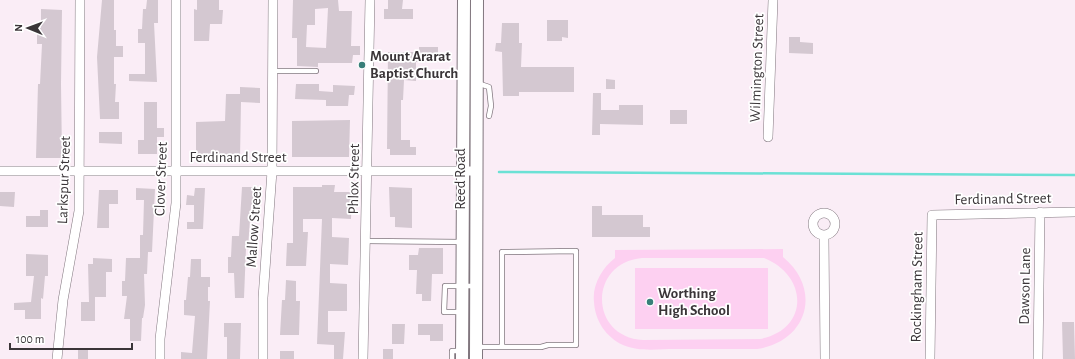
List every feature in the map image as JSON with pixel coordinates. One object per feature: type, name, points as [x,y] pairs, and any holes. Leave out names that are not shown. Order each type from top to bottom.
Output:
[{"type":"street","name":"Larkspur Street","points":[[57,359],[63,300],[79,211],[80,0]]},
{"type":"street","name":"Clover Street","points":[[160,359],[160,339],[176,203],[176,0]]},
{"type":"street","name":"Mallow Street","points":[[263,359],[263,298],[272,171],[273,0]]},
{"type":"street","name":"Phlox Street","points":[[363,359],[368,171],[370,0]]},
{"type":"street","name":"Reed Road","points":[[464,0],[476,171],[476,353]]},
{"type":"street","name":"Reed Road","points":[[462,355],[463,171],[477,0]]},
{"type":"street","name":"Wilmington Street","points":[[768,137],[773,0]]},
{"type":"street","name":"Ferdinand Street","points":[[0,171],[476,171]]},
{"type":"street","name":"Dawson Lane","points":[[1038,359],[1040,212]]},
{"type":"street","name":"Ferdinand Street","points":[[932,215],[1075,212]]},
{"type":"street","name":"Rockingham Street","points":[[930,359],[932,215]]},
{"type":"street","points":[[824,235],[825,359]]},
{"type":"lane","points":[[273,71],[316,71]]},
{"type":"lane","points":[[470,82],[489,87],[491,106],[489,116]]},
{"type":"lane","points":[[366,242],[463,242]]},
{"type":"lane","points":[[476,353],[502,347],[576,345],[576,251],[502,252],[502,347]]},
{"type":"lane","points":[[462,312],[444,312],[444,286],[476,286]]},
{"type":"lane","points":[[452,359],[452,351],[462,355]]},
{"type":"shaded area","points":[[783,249],[783,257],[795,270],[803,284],[806,299],[804,313],[798,326],[788,336],[774,344],[757,349],[649,350],[635,349],[623,345],[611,338],[602,328],[595,309],[594,296],[596,283],[602,272],[615,258],[615,250]],"holes":[[[642,258],[764,258],[779,266],[789,277],[795,289],[797,302],[795,314],[788,325],[776,334],[760,339],[643,340],[625,336],[612,327],[605,314],[602,300],[604,285],[612,272],[624,263]]]},
{"type":"shaded area","points":[[635,268],[768,268],[768,329],[635,329]]},
{"type":"building","points":[[102,0],[114,0],[114,30],[116,30],[116,46],[123,46],[123,57],[114,57],[114,84],[116,84],[115,102],[119,102],[119,119],[100,119],[97,57]]},
{"type":"building","points":[[147,0],[158,0],[158,23],[154,23],[157,82],[129,81],[129,74],[145,74],[145,43],[138,43],[138,29],[142,29],[143,9],[146,9]]},
{"type":"building","points":[[197,0],[219,0],[219,10],[223,10],[222,24],[210,24],[209,41],[194,41],[194,9],[197,10]]},
{"type":"building","points":[[293,0],[338,0],[339,11],[352,11],[351,46],[360,46],[360,55],[353,55],[352,63],[318,63],[318,67],[297,66],[297,38],[292,38]],"holes":[[[328,8],[326,48],[306,47],[307,25],[315,25],[315,9]]]},
{"type":"building","points":[[388,0],[403,0],[402,9],[413,9],[413,19],[384,19],[384,9],[388,9]]},
{"type":"building","points":[[41,9],[62,10],[62,158],[36,158],[38,84],[40,84],[42,44],[37,44],[37,28],[41,28]]},
{"type":"building","points":[[547,20],[568,20],[568,38],[562,37],[562,41],[547,41]]},
{"type":"building","points":[[502,23],[519,23],[519,43],[522,43],[521,67],[574,67],[574,92],[519,92],[519,96],[503,96],[502,52],[495,51],[496,43],[501,43]]},
{"type":"building","points":[[789,37],[800,37],[800,42],[813,43],[813,54],[789,53]]},
{"type":"building","points":[[419,47],[438,47],[438,62],[416,62],[416,81],[404,80],[403,100],[401,100],[401,140],[410,140],[410,147],[416,147],[416,155],[390,155],[390,149],[387,149],[388,52],[419,52]]},
{"type":"building","points":[[606,79],[615,80],[615,89],[606,89]]},
{"type":"building","points":[[296,84],[319,84],[319,91],[333,92],[333,85],[355,86],[354,95],[349,95],[348,106],[326,106],[326,100],[295,99]]},
{"type":"building","points":[[240,87],[260,88],[260,103],[241,102],[240,158],[196,157],[196,122],[225,121],[226,94],[240,94]]},
{"type":"building","points":[[593,93],[601,93],[601,110],[619,110],[619,105],[643,105],[643,125],[600,124],[600,135],[592,135]]},
{"type":"building","points":[[144,102],[157,102],[157,128],[164,128],[164,137],[157,137],[157,154],[138,154],[138,140],[144,140]]},
{"type":"building","points":[[670,110],[687,110],[687,124],[670,124]]},
{"type":"building","points":[[350,120],[349,157],[292,157],[292,121]]},
{"type":"building","points":[[99,132],[122,132],[122,144],[99,143]]},
{"type":"building","points":[[322,185],[335,185],[334,192],[352,192],[351,219],[332,218],[332,237],[349,238],[348,265],[330,264],[330,283],[347,284],[347,311],[328,311],[328,332],[345,332],[343,359],[334,359],[334,345],[317,344],[322,219],[303,219],[303,232],[308,232],[306,266],[286,266],[287,243],[293,243],[293,187],[322,187]]},
{"type":"building","points":[[242,187],[254,187],[254,205],[251,205],[248,248],[246,248],[244,298],[235,298],[234,273],[228,273],[228,257],[231,257],[232,236],[239,236]]},
{"type":"building","points":[[389,187],[412,188],[412,228],[395,227],[395,217],[390,217]]},
{"type":"building","points":[[136,188],[155,189],[152,252],[148,252],[147,274],[144,274],[145,305],[142,318],[141,341],[130,341],[130,319],[124,319],[127,296],[122,296],[122,281],[125,281],[126,258],[140,258],[140,235],[143,235],[144,200],[136,200]]},
{"type":"building","points":[[195,188],[205,188],[203,229],[187,229],[187,222],[194,222],[194,205],[186,205],[187,195],[194,196]]},
{"type":"building","points":[[99,190],[118,190],[118,204],[109,204],[109,228],[97,228]]},
{"type":"building","points":[[0,192],[15,192],[14,207],[0,206]]},
{"type":"building","points":[[592,206],[602,206],[602,215],[643,215],[643,227],[650,227],[650,237],[592,237]]},
{"type":"building","points":[[40,210],[48,210],[48,227],[26,227],[26,216],[40,216]]},
{"type":"building","points":[[419,248],[443,248],[443,274],[432,274],[431,301],[422,301],[422,294],[416,294],[417,270],[409,270],[409,255],[418,255]]},
{"type":"building","points":[[26,254],[48,255],[48,276],[45,276],[43,299],[41,298],[41,319],[25,319],[25,310],[14,310],[14,303],[31,302],[34,276],[26,276]]},
{"type":"building","points":[[93,258],[112,259],[112,272],[106,272],[106,297],[95,297],[95,321],[81,321],[81,302],[89,302],[88,264],[93,264]]},
{"type":"building","points":[[191,259],[201,259],[201,277],[210,277],[210,287],[208,287],[208,301],[210,301],[207,359],[181,359],[181,352],[192,353],[195,316],[184,315],[184,300],[186,300],[188,277],[190,277]]},
{"type":"building","points":[[286,280],[296,281],[296,301],[300,301],[299,335],[280,335],[282,300],[285,300]]},
{"type":"building","points":[[1062,322],[1074,322],[1075,359],[1063,359]]},
{"type":"building","points":[[224,323],[241,323],[240,359],[227,359],[227,337],[224,337]]},
{"type":"building","points":[[392,324],[405,324],[404,344],[392,344]]},
{"type":"building","points":[[418,324],[443,324],[443,341],[430,341],[430,335],[418,335]]},
{"type":"building","points":[[78,348],[88,348],[88,359],[78,359]]},
{"type":"building","points":[[383,349],[393,349],[393,359],[383,359]]},
{"type":"building","points":[[280,351],[294,351],[294,359],[280,359]]},
{"type":"waterway","points":[[499,172],[1075,175]]},
{"type":"place","name":"Mount Ararat Baptist Church","points":[[362,65]]},
{"type":"place","name":"Worthing High School","points":[[650,302]]}]
